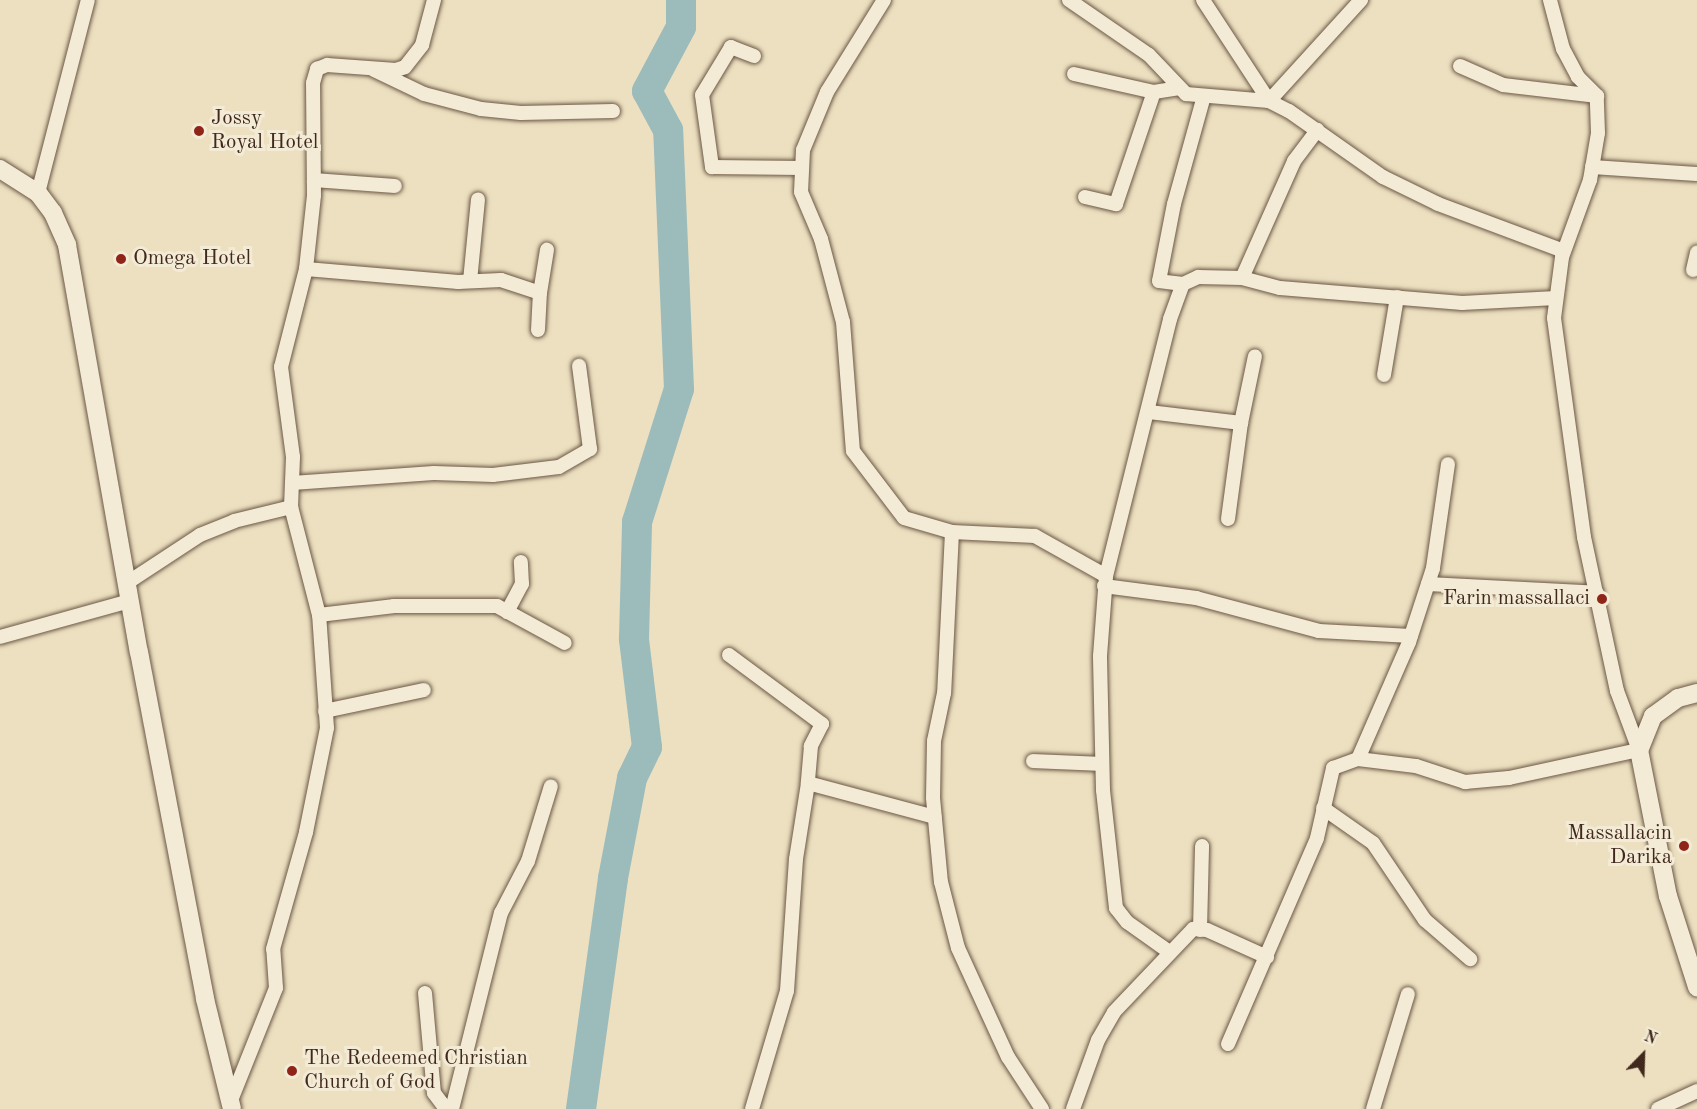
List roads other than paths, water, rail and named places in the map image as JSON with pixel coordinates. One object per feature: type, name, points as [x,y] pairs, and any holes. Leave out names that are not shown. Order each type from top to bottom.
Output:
[{"type":"street","points":[[38,193],[88,0]]},
{"type":"street","points":[[231,1106],[276,988],[273,950],[306,832],[327,728],[319,615],[291,507],[293,457],[281,367],[306,269],[314,180],[313,83],[317,69],[327,65],[396,70],[413,60],[422,45],[434,0]]},
{"type":"street","points":[[884,0],[827,92],[803,150],[801,192],[821,239],[843,322],[853,451],[904,518],[952,532],[1035,536],[1105,581],[1196,598],[1319,631],[1412,636]]},
{"type":"street","points":[[1069,0],[1149,55],[1179,88]]},
{"type":"street","points":[[1203,0],[1269,101],[1317,130],[1383,177],[1429,199],[1564,250]]},
{"type":"street","points":[[1269,101],[1361,0]]},
{"type":"street","points":[[1550,0],[1563,49],[1578,77],[1597,96],[1598,133],[1592,167],[1564,250],[1556,298],[1554,318],[1563,396],[1584,537],[1598,593],[1617,691],[1639,750],[1668,896],[1697,987]]},
{"type":"street","points":[[754,56],[731,47],[702,95],[712,166],[802,168]]},
{"type":"street","points":[[1460,66],[1503,85],[1597,96]]},
{"type":"street","points":[[372,69],[424,94],[481,109],[521,113],[613,111]]},
{"type":"street","points":[[1074,74],[1154,92],[1179,88],[1204,96],[1269,101]]},
{"type":"street","points":[[1085,196],[1116,204],[1154,92]]},
{"type":"street","points":[[1204,96],[1174,204],[1159,281],[1183,284],[1198,277],[1242,278],[1280,288],[1462,303],[1556,298]]},
{"type":"street","points":[[1242,278],[1294,161],[1317,130]]},
{"type":"street","points":[[1592,167],[1697,174]]},
{"type":"street","points":[[0,169],[38,193],[53,213],[67,244],[205,999],[231,1106]]},
{"type":"street","points":[[314,180],[395,186]]},
{"type":"street","points":[[470,281],[478,199]]},
{"type":"street","points":[[538,330],[540,293],[547,250]]},
{"type":"street","points":[[1693,270],[1697,252]]},
{"type":"street","points":[[306,269],[470,281],[501,280],[540,293]]},
{"type":"street","points":[[1168,951],[1127,922],[1116,908],[1102,764],[1100,656],[1105,581],[1149,412],[1170,319],[1183,284]]},
{"type":"street","points":[[1384,375],[1397,297]]},
{"type":"street","points":[[1228,519],[1241,423],[1255,356]]},
{"type":"street","points":[[292,483],[434,472],[494,475],[559,467],[590,449],[579,366]]},
{"type":"street","points":[[1149,412],[1241,423]]},
{"type":"street","points":[[1358,759],[1412,636],[1428,585],[1448,465]]},
{"type":"street","points":[[0,637],[129,592],[200,535],[234,521],[291,507]]},
{"type":"street","points":[[952,532],[944,693],[934,741],[935,817],[941,882],[958,948],[1008,1057],[1042,1109]]},
{"type":"street","points":[[507,612],[522,584],[521,562]]},
{"type":"street","points":[[1428,585],[1598,593]]},
{"type":"street","points":[[319,615],[438,605],[497,606],[565,643]]},
{"type":"street","points":[[729,655],[822,724],[812,746],[796,859],[787,991],[752,1109]]},
{"type":"street","points":[[325,711],[424,690]]},
{"type":"street","points":[[1639,750],[1653,716],[1678,699],[1697,693]]},
{"type":"street","points":[[1228,1044],[1317,838],[1333,768],[1358,759],[1416,765],[1465,782],[1509,778],[1639,750]]},
{"type":"street","points":[[1033,761],[1102,764]]},
{"type":"street","points":[[808,783],[935,817]]},
{"type":"street","points":[[452,1109],[501,914],[528,861],[551,786]]},
{"type":"street","points":[[1323,808],[1373,843],[1425,920],[1470,959]]},
{"type":"street","points":[[1200,930],[1202,846]]},
{"type":"street","points":[[1072,1109],[1098,1040],[1114,1012],[1168,951],[1193,929],[1267,957]]},
{"type":"street","points":[[425,993],[434,1093],[446,1109]]},
{"type":"street","points":[[1373,1109],[1408,994]]},
{"type":"street","points":[[1658,1109],[1697,1091]]},
{"type":"waterway","points":[[581,1109],[613,878],[632,778],[647,747],[634,639],[637,522],[679,389],[668,130],[647,91],[681,27],[681,0]]},
{"type":"place","name":"Jossy Royal Hotel","points":[[199,131]]},
{"type":"place","name":"Omega Hotel","points":[[121,259]]},
{"type":"place","name":"Farin massallaci","points":[[1602,599]]},
{"type":"place","name":"Massallacin Darika","points":[[1684,846]]},
{"type":"place","name":"The Redeemed Christian Church of God","points":[[292,1071]]}]
